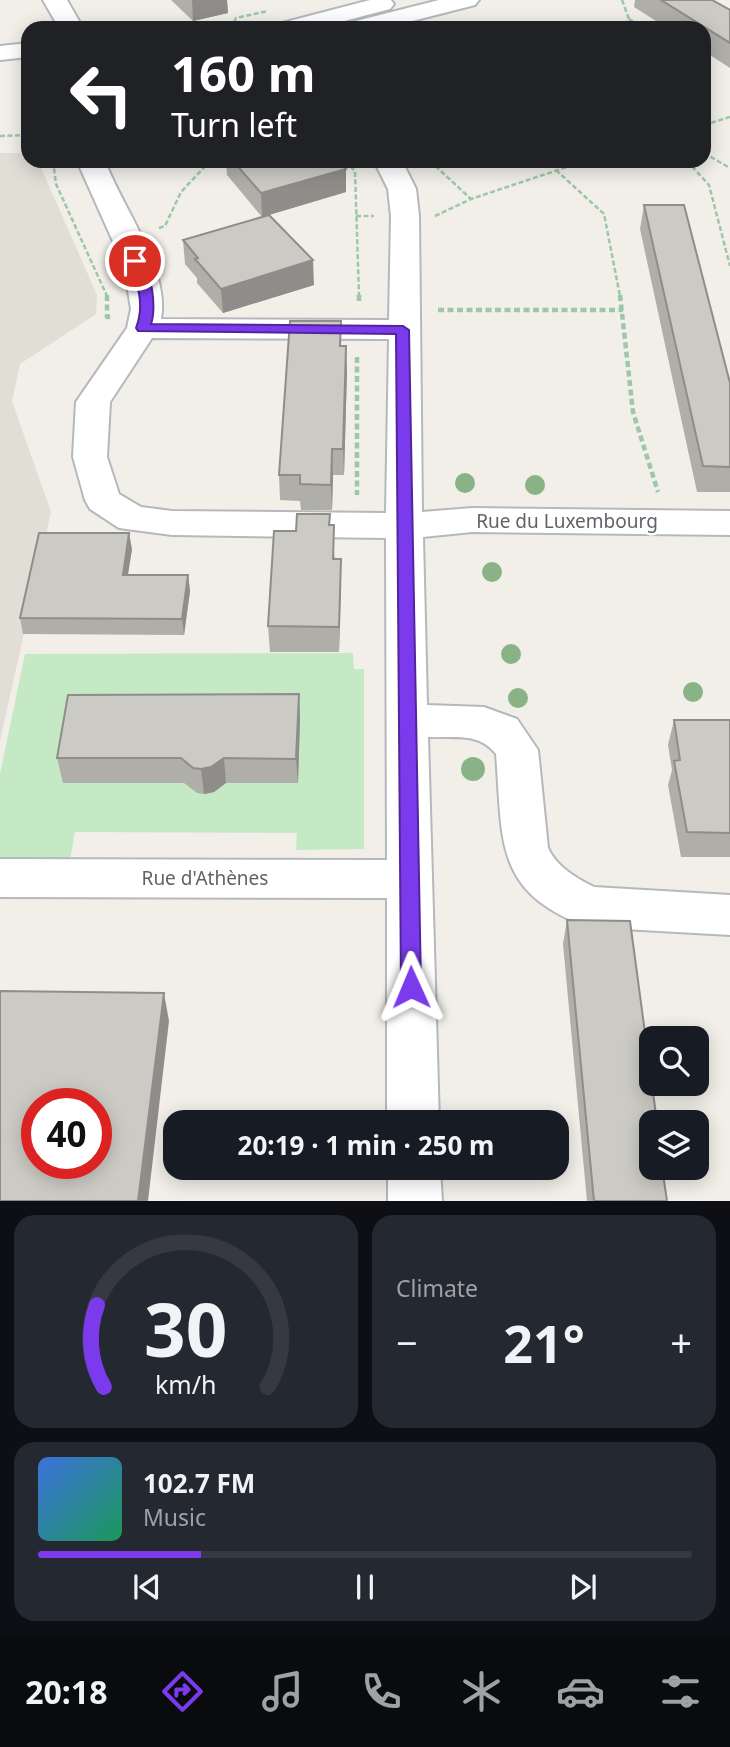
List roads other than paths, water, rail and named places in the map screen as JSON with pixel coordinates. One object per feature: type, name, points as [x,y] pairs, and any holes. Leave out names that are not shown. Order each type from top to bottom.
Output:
[{"type":"street","points":[[55,0],[67,21]]},
{"type":"street","points":[[283,19],[397,0]]},
{"type":"street","points":[[384,21],[467,0]]},
{"type":"street","points":[[0,53],[21,51]]},
{"type":"street","points":[[94,168],[145,283],[147,316],[143,328],[403,320]]},
{"type":"street","points":[[392,168],[402,189],[405,216],[404,526],[413,1110]]},
{"type":"street","name":"Rue du Luxembourg","points":[[143,328],[93,402],[90,457],[103,500],[131,519],[172,523],[404,526],[472,520],[730,523]]},
{"type":"street","points":[[407,720],[484,723],[502,731],[517,750],[526,848],[537,872],[562,893],[588,907],[730,915]]},
{"type":"street","name":"Rue d'Athènes","points":[[0,878],[409,879]]},
{"type":"street","points":[[414,1180],[415,1201]]}]
